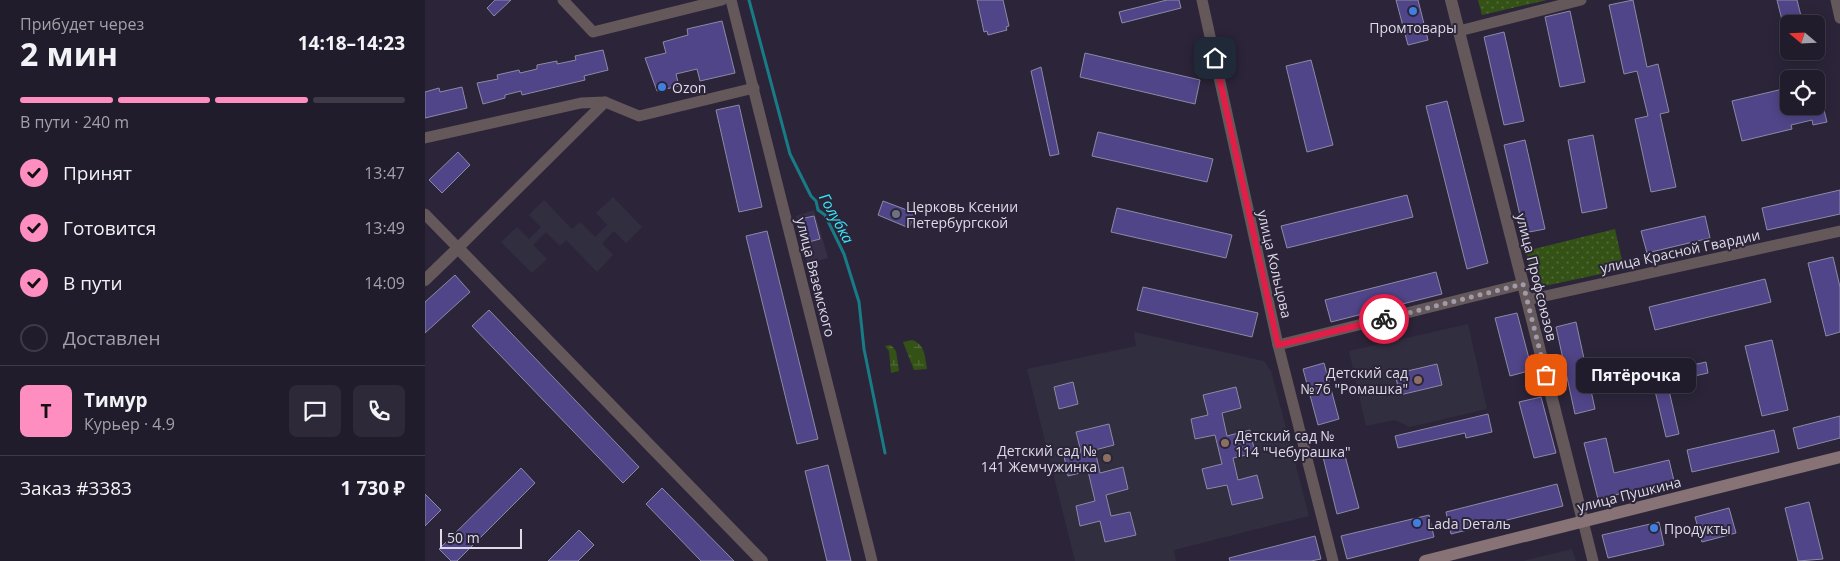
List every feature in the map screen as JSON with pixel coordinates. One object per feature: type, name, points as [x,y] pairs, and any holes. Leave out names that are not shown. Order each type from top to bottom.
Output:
[{"type":"main road","name":"улица Пушкина","points":[[1425,561],[1840,457]]},
{"type":"street","points":[[563,0],[593,32],[721,0]]},
{"type":"street","name":"улица Вяземского","points":[[731,0],[872,561]]},
{"type":"street","name":"улица Кольцова","points":[[1202,0],[1278,345],[1333,561]]},
{"type":"street","name":"улица Профсоюзов","points":[[1451,0],[1593,561]]},
{"type":"street","points":[[1459,30],[1581,0]]},
{"type":"street","points":[[1836,0],[1840,18]]},
{"type":"street","points":[[425,138],[581,103],[605,102],[639,116],[754,88]]},
{"type":"street","points":[[425,280],[605,102]]},
{"type":"street","points":[[428,217],[762,561]]},
{"type":"street","name":"улица Красной Гвардии","points":[[1527,300],[1840,231]]},
{"type":"street","points":[[1278,345],[1523,284]]},
{"type":"shaded area","points":[[613,197],[642,227],[626,243],[614,231],[602,243],[613,255],[597,272],[566,240],[560,246],[546,232],[533,245],[547,259],[532,273],[501,242],[517,227],[529,239],[541,227],[529,215],[544,200],[572,229],[580,222],[595,237],[607,225],[596,213]]},
{"type":"shaded area","points":[[814,210],[828,258],[807,264],[796,216]]},
{"type":"shaded area","name":"Детский сад №76 \"Ромашка\"","points":[[1468,324],[1487,409],[1410,427],[1395,420],[1366,426],[1349,351]]},
{"type":"shaded area","points":[[1134,332],[1264,361],[1271,371],[1309,516],[1174,550],[1176,561],[1075,561],[1027,369],[1136,346]]},
{"type":"shaded area","points":[[1572,549],[1576,561],[1523,561]]},
{"type":"green space","points":[[1478,0],[1547,0],[1482,15]]},
{"type":"green space","points":[[1615,229],[1624,269],[1535,288],[1526,251]]},
{"type":"green space","points":[[912,340],[922,348],[927,369],[914,370],[903,342]]},
{"type":"green space","points":[[891,345],[896,351],[899,371],[891,373],[889,351],[885,346]]},
{"type":"building","points":[[495,0],[511,0],[494,16],[487,8]]},
{"type":"building","points":[[977,0],[1003,0],[1009,26],[1006,27],[1007,30],[988,35],[987,31],[984,32]]},
{"type":"building","points":[[1167,0],[1179,0],[1181,8],[1122,23],[1119,12]]},
{"type":"building","points":[[1396,0],[1418,0],[1428,40],[1408,45]]},
{"type":"building","points":[[1633,0],[1647,67],[1658,64],[1669,112],[1660,114],[1676,187],[1651,192],[1635,119],[1648,116],[1637,71],[1624,74],[1609,5]]},
{"type":"building","points":[[1777,0],[1797,0],[1801,15],[1781,15]]},
{"type":"building","points":[[1570,11],[1585,82],[1560,87],[1545,17]]},
{"type":"building","points":[[722,21],[735,73],[700,81],[697,69],[676,74],[679,86],[657,91],[645,58],[666,53],[663,42],[688,35],[687,29]]},
{"type":"building","points":[[1504,32],[1524,121],[1504,125],[1484,37]]},
{"type":"building","points":[[603,50],[608,70],[584,76],[585,80],[522,95],[521,91],[483,104],[477,83],[498,79],[497,75],[519,70],[520,73],[537,69],[537,65],[557,61],[557,64],[576,60],[575,56]]},
{"type":"building","points":[[1085,53],[1200,80],[1195,104],[1080,77]]},
{"type":"building","points":[[1311,60],[1333,145],[1307,152],[1286,66]]},
{"type":"building","points":[[1041,67],[1059,154],[1050,156],[1031,71]]},
{"type":"building","points":[[462,87],[467,108],[425,118],[425,92],[439,88],[440,92]]},
{"type":"building","points":[[1780,90],[1780,115],[1825,114],[1827,122],[1813,125],[1812,120],[1791,125],[1792,129],[1742,141],[1732,101]]},
{"type":"building","points":[[1447,101],[1488,263],[1467,269],[1426,106]]},
{"type":"building","points":[[739,105],[762,207],[739,212],[716,110]]},
{"type":"building","points":[[1098,132],[1213,159],[1207,182],[1092,156]]},
{"type":"building","points":[[1593,135],[1607,208],[1582,213],[1568,140]]},
{"type":"building","points":[[1525,140],[1545,229],[1524,233],[1504,145]]},
{"type":"building","points":[[458,152],[470,165],[442,193],[429,180]]},
{"type":"building","points":[[1840,190],[1840,214],[1767,230],[1762,208]]},
{"type":"building","points":[[1407,195],[1413,217],[1287,248],[1281,226]]},
{"type":"building","name":"Церковь Ксении Петербургской","points":[[883,201],[915,213],[909,228],[878,215]]},
{"type":"building","points":[[1117,208],[1232,235],[1226,258],[1111,232]]},
{"type":"building","points":[[814,216],[820,239],[805,243],[800,219]]},
{"type":"building","points":[[1705,216],[1710,238],[1647,253],[1641,231]]},
{"type":"building","points":[[767,231],[818,439],[797,444],[746,236]]},
{"type":"building","points":[[1833,257],[1840,287],[1840,332],[1826,336],[1808,263]]},
{"type":"building","points":[[1436,272],[1442,294],[1331,322],[1325,300]]},
{"type":"building","points":[[455,275],[470,292],[425,333],[425,302]]},
{"type":"building","points":[[1765,279],[1771,302],[1655,330],[1649,307]]},
{"type":"building","points":[[1143,287],[1258,313],[1252,337],[1137,310]]},
{"type":"building","points":[[489,310],[639,467],[623,483],[472,326]]},
{"type":"building","points":[[1517,313],[1532,370],[1510,376],[1495,318]]},
{"type":"building","points":[[1576,322],[1595,409],[1575,414],[1556,327]]},
{"type":"building","points":[[1772,340],[1788,410],[1762,416],[1745,346]]},
{"type":"building","points":[[1706,362],[1708,373],[1667,382],[1679,434],[1666,437],[1651,374]]},
{"type":"building","points":[[1324,363],[1339,419],[1318,425],[1303,369]]},
{"type":"building","points":[[1437,364],[1442,385],[1400,395],[1395,374]]},
{"type":"building","points":[[1073,382],[1078,404],[1059,409],[1054,387]]},
{"type":"building","points":[[1236,387],[1241,408],[1222,413],[1227,436],[1250,430],[1255,453],[1233,458],[1238,480],[1257,475],[1263,498],[1232,505],[1227,485],[1207,489],[1202,469],[1222,464],[1215,435],[1195,439],[1191,419],[1208,415],[1203,395]]},
{"type":"building","points":[[1541,397],[1556,453],[1534,458],[1519,402]]},
{"type":"building","points":[[1488,414],[1492,432],[1466,438],[1465,433],[1398,448],[1395,436]]},
{"type":"building","points":[[1840,416],[1840,438],[1798,449],[1793,428]]},
{"type":"building","points":[[1109,424],[1114,445],[1095,450],[1100,473],[1123,467],[1128,489],[1106,495],[1111,516],[1130,512],[1136,535],[1105,542],[1100,521],[1080,526],[1076,506],[1095,501],[1088,471],[1068,476],[1064,456],[1081,452],[1076,432]]},
{"type":"building","points":[[1774,430],[1779,452],[1692,472],[1687,450]]},
{"type":"building","points":[[1606,438],[1614,473],[1669,460],[1674,481],[1598,499],[1584,443]]},
{"type":"building","points":[[1344,452],[1359,508],[1337,514],[1323,457]]},
{"type":"building","points":[[828,465],[851,561],[827,561],[805,471]]},
{"type":"building","points":[[521,468],[535,483],[457,561],[451,561],[439,549]]},
{"type":"building","points":[[1557,484],[1563,506],[1451,534],[1446,512]]},
{"type":"building","points":[[662,488],[734,561],[701,561],[646,504]]},
{"type":"building","points":[[425,494],[441,510],[425,526]]},
{"type":"building","points":[[1809,502],[1823,559],[1798,561],[1785,508]]},
{"type":"building","points":[[1729,508],[1736,533],[1702,542],[1695,517]]},
{"type":"building","points":[[1429,515],[1434,537],[1347,559],[1341,536]]},
{"type":"building","points":[[1659,522],[1664,545],[1608,558],[1602,535]]},
{"type":"building","points":[[579,530],[594,545],[578,561],[548,561]]},
{"type":"building","points":[[1315,536],[1321,559],[1311,561],[1230,561],[1229,558]]},
{"type":"waterway","name":"Голубка","points":[[749,0],[790,154],[811,196],[816,201],[818,210],[825,215],[844,254],[859,302],[864,349],[885,453]]},
{"type":"way so far","points":[[1384,319],[1523,284],[1546,375]]},
{"type":"place","name":"Промтовары","points":[[1413,11]]},
{"type":"place","name":"Ozon","points":[[662,87]]},
{"type":"place","name":"Церковь Ксении Петербургской","points":[[896,214]]},
{"type":"place","name":"Пятёрочка","points":[[1546,375]]},
{"type":"place","name":"Детский сад №76 \"Ромашка\"","points":[[1418,380]]},
{"type":"place","name":"Детский сад № 114 \"Чебурашка\"","points":[[1225,443]]},
{"type":"place","name":"Детский сад № 141 Жемчужинка","points":[[1107,458]]},
{"type":"place","name":"Lada Dеталь","points":[[1417,523]]},
{"type":"place","name":"Продукты","points":[[1654,528]]},
{"type":"route","points":[[1215,58],[1278,345],[1384,319]]}]
